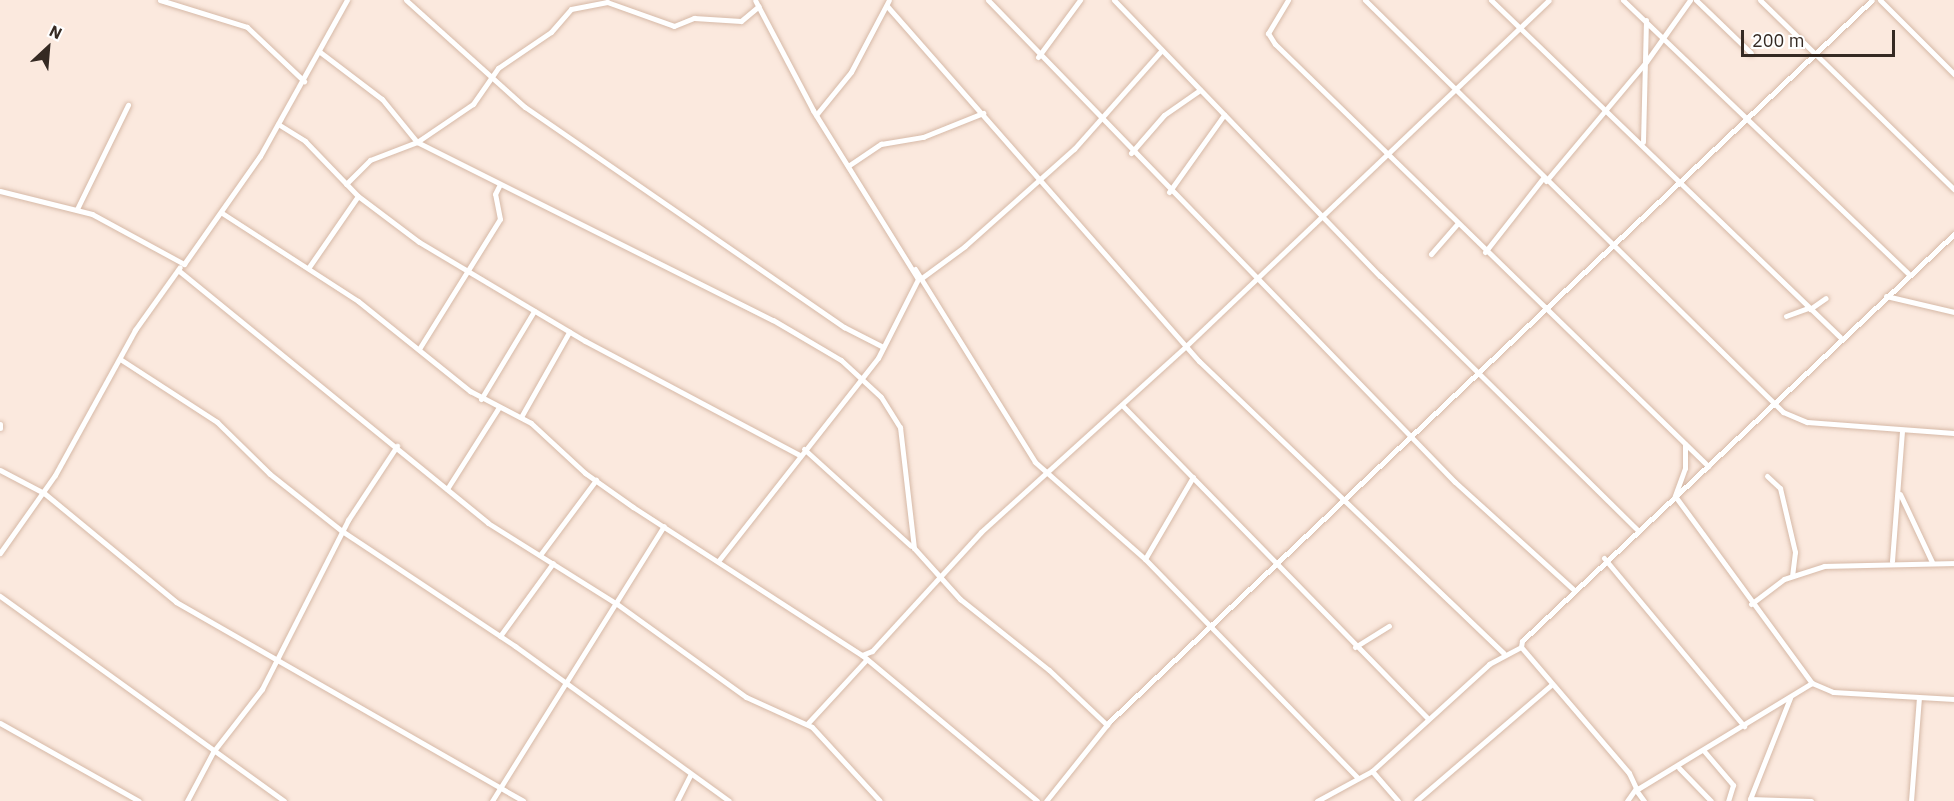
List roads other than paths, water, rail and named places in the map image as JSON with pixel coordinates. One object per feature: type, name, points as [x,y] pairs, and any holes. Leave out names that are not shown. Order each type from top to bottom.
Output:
[{"type":"street","points":[[160,0],[247,27],[304,81]]},
{"type":"street","points":[[0,553],[44,493],[120,359],[180,268],[222,213],[278,124],[304,81],[347,0]]},
{"type":"street","points":[[405,0],[489,76],[582,148],[883,347]]},
{"type":"street","points":[[755,0],[816,115],[922,277],[1002,415],[1047,475],[1145,559],[1357,777]]},
{"type":"street","points":[[988,0],[1038,57],[1131,153],[1410,435],[1573,589]]},
{"type":"street","points":[[1038,57],[1080,0]]},
{"type":"street","points":[[1114,0],[1322,215],[1638,529]]},
{"type":"street","points":[[1288,0],[1269,37],[1485,252],[1546,308],[1708,466]]},
{"type":"street","points":[[1365,0],[1773,405],[1797,420],[1954,434]]},
{"type":"street","points":[[1491,0],[1604,109],[1644,143],[1678,180],[1840,338]]},
{"type":"street","points":[[807,724],[864,657],[941,578],[981,532],[1047,475],[1186,346],[1549,0]]},
{"type":"street","points":[[1623,0],[1646,19],[1745,118],[1908,273]]},
{"type":"street","points":[[1485,252],[1544,179],[1646,62],[1690,0]]},
{"type":"street","points":[[1696,0],[1751,53]]},
{"type":"street","points":[[1760,0],[1812,54],[1954,189]]},
{"type":"street","points":[[1046,801],[1107,725],[1343,498],[1614,245],[1678,180],[1872,0]]},
{"type":"street","points":[[1880,0],[1954,74]]},
{"type":"street","points":[[346,184],[370,160],[417,142],[473,104],[489,76],[551,32],[565,13],[592,2],[636,10],[675,26],[694,18],[741,21],[759,6]]},
{"type":"street","points":[[816,115],[851,72],[888,3],[1186,346],[1503,653]]},
{"type":"street","points":[[1644,143],[1646,19]]},
{"type":"street","points":[[922,277],[965,246],[1040,178],[1100,121],[1162,50]]},
{"type":"street","points":[[320,52],[382,99],[417,142],[773,320],[841,360],[881,397],[901,429],[914,548]]},
{"type":"street","points":[[1131,153],[1164,115],[1200,90]]},
{"type":"street","points":[[77,210],[128,105]]},
{"type":"street","points":[[848,166],[881,144],[923,137],[983,112]]},
{"type":"street","points":[[1169,192],[1224,115]]},
{"type":"street","points":[[278,124],[301,137],[358,196],[468,271],[569,332],[799,455]]},
{"type":"street","points":[[419,348],[500,219],[495,194],[500,184]]},
{"type":"street","points":[[0,191],[77,210],[180,268],[447,489],[540,555],[617,604],[746,697],[807,724],[880,801]]},
{"type":"street","points":[[309,267],[358,196]]},
{"type":"street","points":[[222,213],[309,267],[419,348],[481,399],[521,417],[596,480],[864,657],[1037,801]]},
{"type":"street","points":[[1431,254],[1457,224]]},
{"type":"street","points":[[1317,801],[1357,777],[1372,771],[1427,718],[1503,653],[1521,647],[1528,632],[1604,558],[1708,466],[1908,273],[1954,234]]},
{"type":"street","points":[[719,560],[799,455],[862,379],[883,347],[917,283],[915,269]]},
{"type":"street","points":[[1886,296],[1954,312]]},
{"type":"street","points":[[1786,316],[1809,308],[1826,298]]},
{"type":"street","points":[[481,399],[534,311]]},
{"type":"street","points":[[521,417],[569,332]]},
{"type":"street","points":[[120,359],[217,422],[270,474],[342,531],[500,636],[729,801]]},
{"type":"street","points":[[1122,405],[1427,718]]},
{"type":"street","points":[[447,489],[500,407]]},
{"type":"street","points":[[1892,561],[1900,493],[1902,431]]},
{"type":"street","points":[[1675,496],[1685,468],[1684,444]]},
{"type":"street","points":[[187,801],[213,752],[277,663],[342,531],[397,446]]},
{"type":"street","points":[[804,449],[914,548],[941,578],[1107,725]]},
{"type":"street","points":[[0,470],[44,493],[156,588],[277,663],[348,698],[523,801]]},
{"type":"street","points":[[1767,476],[1780,488],[1795,552],[1792,576]]},
{"type":"street","points":[[1145,559],[1193,477]]},
{"type":"street","points":[[540,555],[596,480]]},
{"type":"street","points":[[1900,493],[1932,562]]},
{"type":"street","points":[[1675,496],[1751,604],[1812,683],[1833,692],[1954,699]]},
{"type":"street","points":[[492,801],[569,685],[664,526]]},
{"type":"street","points":[[1604,558],[1744,726]]},
{"type":"street","points":[[1751,604],[1792,576],[1834,564],[1892,561],[1954,563]]},
{"type":"street","points":[[500,636],[554,563]]},
{"type":"street","points":[[0,596],[213,752],[285,801]]},
{"type":"street","points":[[1355,646],[1389,626]]},
{"type":"street","points":[[1521,647],[1617,756],[1644,801]]},
{"type":"street","points":[[872,651],[873,664]]},
{"type":"street","points":[[1627,801],[1636,790],[1679,768],[1812,683]]},
{"type":"street","points":[[1416,801],[1552,684]]},
{"type":"street","points":[[1790,698],[1750,800],[1811,801]]},
{"type":"street","points":[[1911,801],[1919,698]]},
{"type":"street","points":[[0,723],[139,801]]},
{"type":"street","points":[[1704,751],[1733,785],[1728,801]]},
{"type":"street","points":[[1679,768],[1711,801]]},
{"type":"street","points":[[1372,771],[1398,801]]},
{"type":"street","points":[[678,801],[690,775]]}]
